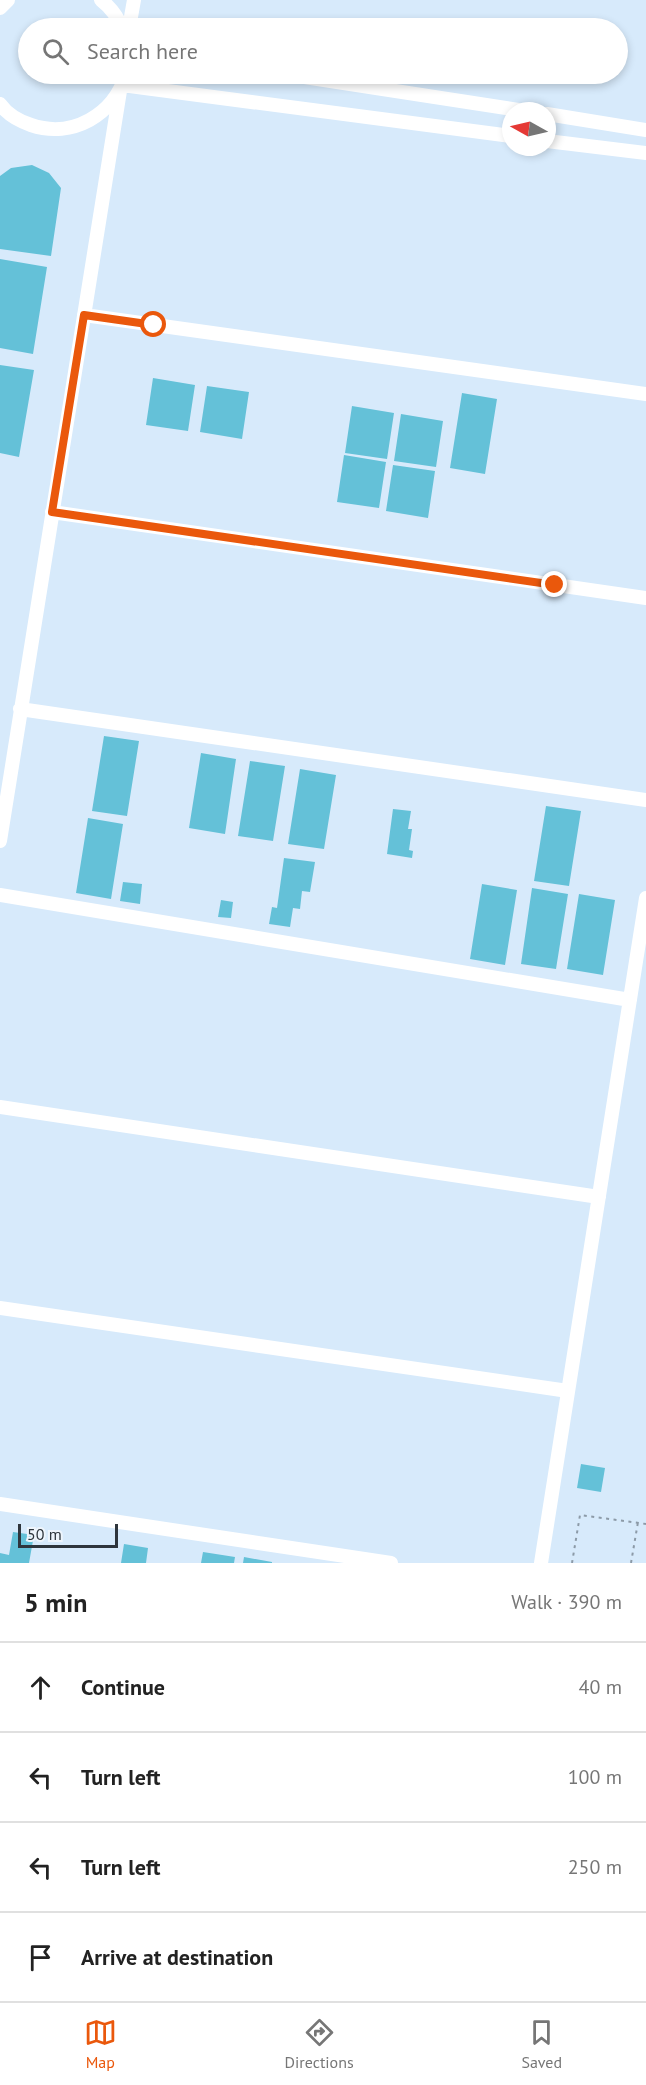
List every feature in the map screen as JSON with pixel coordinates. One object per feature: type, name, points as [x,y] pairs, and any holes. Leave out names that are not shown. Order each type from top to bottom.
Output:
[{"type":"street","points":[[0,8],[8,0]]},
{"type":"street","points":[[101,0],[107,4],[116,18]]},
{"type":"street","points":[[131,18],[134,0]]},
{"type":"street","points":[[0,104],[21,122],[43,129],[66,129],[87,122],[106,109],[122,84]]},
{"type":"street","points":[[0,841],[123,84]]},
{"type":"street","points":[[130,84],[502,135]]},
{"type":"street","points":[[350,84],[502,107]]},
{"type":"street","points":[[556,115],[646,130]]},
{"type":"street","points":[[556,142],[646,153]]},
{"type":"street","points":[[84,315],[646,394]]},
{"type":"street","points":[[52,512],[646,598]]},
{"type":"street","points":[[20,709],[646,800]]},
{"type":"street","points":[[0,895],[630,1000]]},
{"type":"street","points":[[541,1563],[646,898]]},
{"type":"street","points":[[0,1107],[599,1197]]},
{"type":"street","points":[[0,1308],[568,1391]]},
{"type":"street","points":[[0,1504],[391,1563]]},
{"type":"path","points":[[572,1563],[580,1515],[646,1524]]},
{"type":"path","points":[[631,1563],[638,1522]]},
{"type":"building","points":[[32,165],[49,173],[61,188],[51,256],[0,249],[0,176],[11,168]]},
{"type":"building","points":[[0,259],[47,267],[33,354],[0,348]]},
{"type":"building","points":[[0,365],[34,370],[19,457],[0,453]]},
{"type":"building","points":[[153,378],[195,385],[188,431],[146,425]]},
{"type":"building","points":[[207,386],[249,392],[242,439],[200,432]]},
{"type":"building","points":[[462,393],[497,399],[485,474],[450,468]]},
{"type":"building","points":[[352,406],[394,413],[387,459],[345,453]]},
{"type":"building","points":[[401,414],[443,421],[436,467],[394,461]]},
{"type":"building","points":[[344,455],[386,462],[379,508],[337,502]]},
{"type":"building","points":[[393,465],[435,471],[428,518],[386,511]]},
{"type":"building","points":[[104,736],[139,741],[127,816],[92,811]]},
{"type":"building","points":[[201,753],[236,759],[225,834],[189,828]]},
{"type":"building","points":[[250,761],[285,766],[273,841],[238,836]]},
{"type":"building","points":[[300,769],[336,775],[324,849],[288,844]]},
{"type":"building","points":[[546,806],[581,811],[569,886],[534,881]]},
{"type":"building","points":[[393,809],[411,811],[408,829],[412,829],[409,850],[413,851],[412,858],[387,854]]},
{"type":"building","points":[[88,818],[123,824],[111,899],[76,893]]},
{"type":"building","points":[[284,858],[315,862],[310,892],[302,891],[300,909],[293,908],[290,927],[269,924],[272,907],[277,908]]},
{"type":"building","points":[[123,882],[142,884],[140,904],[120,901]]},
{"type":"building","points":[[482,884],[517,890],[505,965],[470,959]]},
{"type":"building","points":[[532,888],[568,894],[556,969],[521,964]]},
{"type":"building","points":[[579,894],[615,900],[603,975],[567,969]]},
{"type":"building","points":[[221,900],[233,902],[231,918],[218,917]]},
{"type":"building","points":[[581,1464],[605,1468],[601,1492],[577,1488]]},
{"type":"building","points":[[13,1532],[34,1535],[29,1563],[0,1563],[0,1553],[9,1555]]},
{"type":"building","points":[[124,1544],[148,1548],[146,1563],[121,1563]]},
{"type":"building","points":[[203,1552],[235,1557],[234,1563],[201,1563]]},
{"type":"building","points":[[244,1557],[272,1562],[272,1563],[243,1563]]},
{"type":"route","points":[[154,325],[84,315],[52,512],[555,585]]}]
